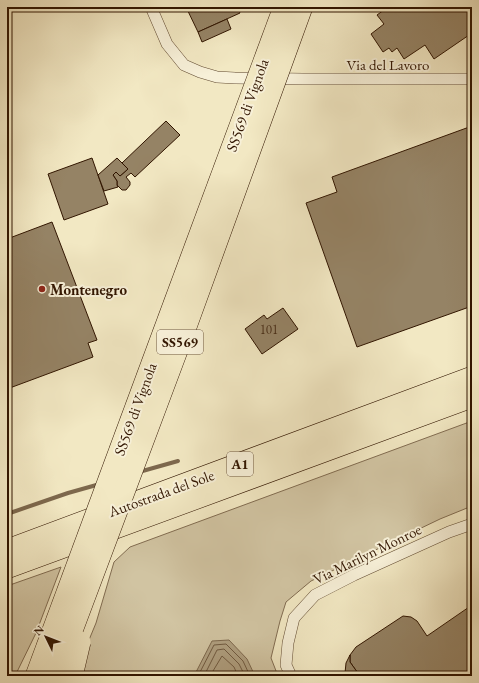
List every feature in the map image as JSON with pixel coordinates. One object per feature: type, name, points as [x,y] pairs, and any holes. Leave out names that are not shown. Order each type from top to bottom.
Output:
[{"type":"highway","name":"SS569 di Vignola","points":[[36,676],[284,7]]},
{"type":"highway","name":"SS569 di Vignola","points":[[55,676],[187,324],[302,7]]},
{"type":"highway","name":"Autostrada del Sole","points":[[7,550],[472,378]]},
{"type":"highway","name":"Autostrada del Sole","points":[[7,568],[472,397]]},
{"type":"highway","points":[[72,676],[78,648],[104,574],[136,461]]},
{"type":"highway","points":[[26,676],[34,659],[55,625]]},
{"type":"street","name":"Via del Lavoro","points":[[151,7],[166,44],[184,65],[217,77],[303,80],[472,79]]},
{"type":"street","name":"Via Marilyn Monroe","points":[[291,676],[286,665],[288,643],[294,618],[315,595],[354,575],[435,538],[472,524]]},
{"type":"shaded area","points":[[472,421],[472,506],[440,519],[311,581],[286,602],[271,658],[278,676],[80,676],[84,652],[96,623],[114,562],[130,547]]},
{"type":"shaded area","points":[[61,567],[36,633],[15,676],[7,676],[7,586]]},
{"type":"water","points":[[229,640],[247,659],[255,676],[194,676],[212,641]]},
{"type":"building","points":[[186,7],[237,7],[240,13],[198,32]]},
{"type":"building","points":[[388,7],[472,7],[472,33],[434,59],[425,45],[404,59],[397,48],[392,52],[389,48],[383,52],[371,34],[384,24],[377,15]]},
{"type":"building","points":[[227,19],[231,29],[202,42],[198,32]]},
{"type":"building","points":[[166,121],[180,135],[135,177],[131,173],[126,177],[130,182],[130,185],[126,190],[122,190],[117,185],[117,181],[113,175],[116,172],[120,176],[128,169],[122,163]]},
{"type":"building","points":[[472,126],[472,306],[357,347],[306,203],[337,192],[332,177]]},
{"type":"building","points":[[92,158],[108,204],[64,220],[48,174]]},
{"type":"building","points":[[117,158],[128,169],[120,176],[116,172],[113,175],[117,181],[118,187],[104,191],[98,175]]},
{"type":"building","name":"Montenegro","points":[[52,222],[97,340],[88,343],[93,357],[7,389],[7,239]]},
{"type":"building","points":[[283,308],[298,329],[262,354],[245,329],[264,315],[267,319]]},
{"type":"building","points":[[472,605],[472,676],[360,676],[350,662],[350,655],[356,647],[403,616],[411,617],[417,621],[427,636]]},
{"type":"building","points":[[350,655],[350,662],[360,676],[346,676],[346,663]]},
{"type":"waterway","points":[[139,472],[178,461]]},
{"type":"waterway","points":[[7,514],[68,493],[100,484]]},
{"type":"place","name":"Montenegro","points":[[42,289]]}]
